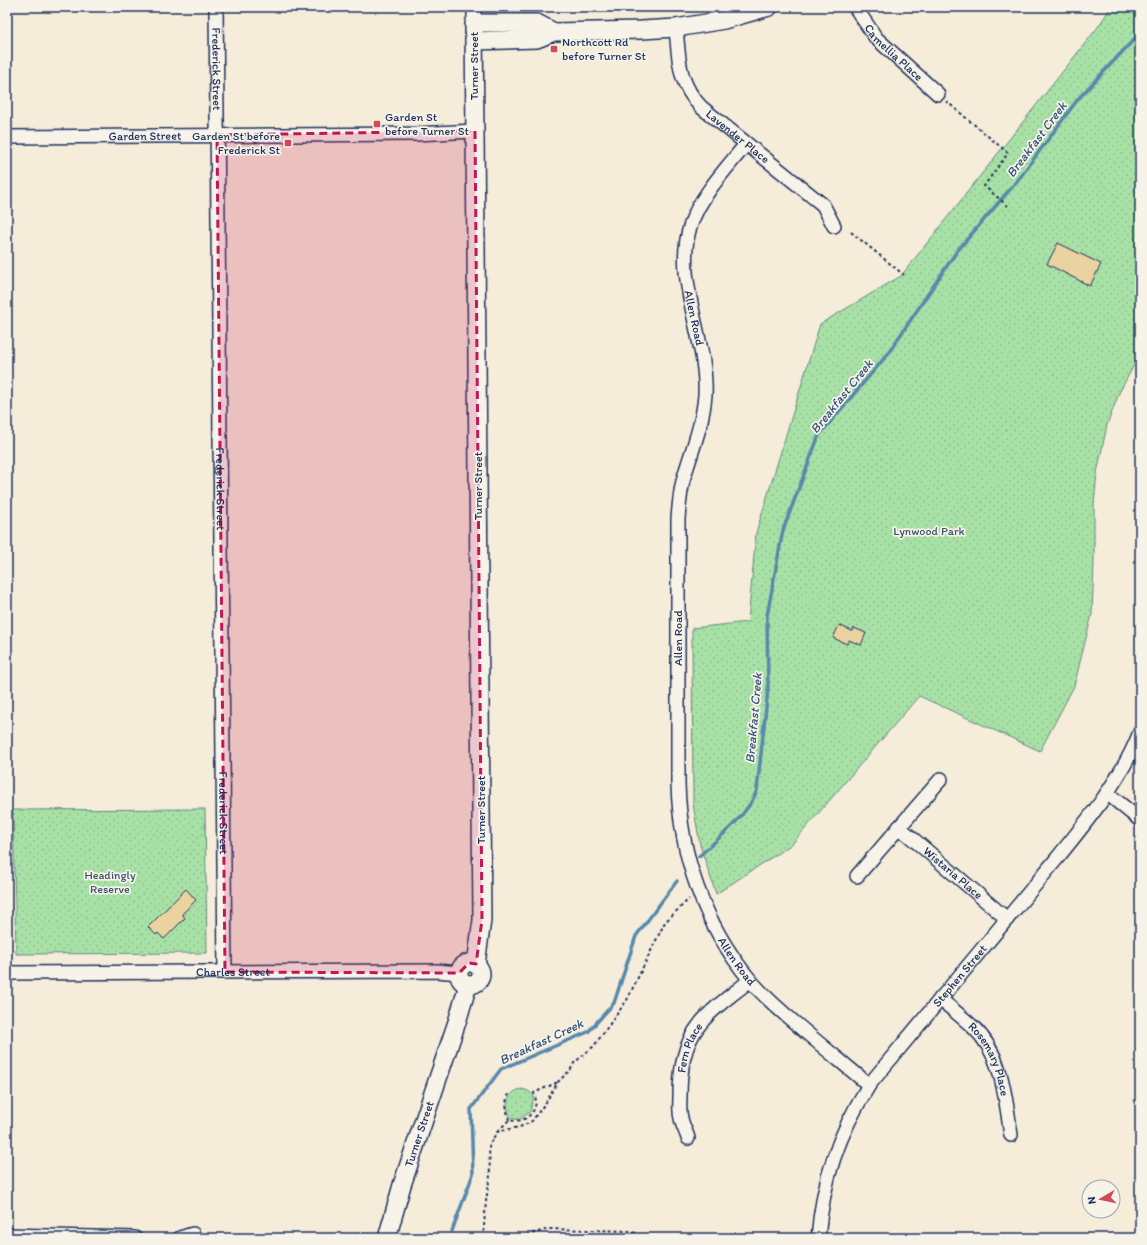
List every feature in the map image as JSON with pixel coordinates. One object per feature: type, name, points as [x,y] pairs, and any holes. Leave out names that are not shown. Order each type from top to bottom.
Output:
[{"type":"street","name":"Frederick Street","points":[[216,7],[225,972]]},
{"type":"street","points":[[474,41],[537,40],[554,32],[676,28],[724,20],[769,7]]},
{"type":"street","name":"Camellia Place","points":[[855,7],[876,38],[938,94]]},
{"type":"street","points":[[474,15],[537,23],[554,32]]},
{"type":"street","name":"Turner Street","points":[[387,1238],[402,1184],[457,1022],[464,978],[462,966],[469,963],[476,964],[482,920],[474,15]]},
{"type":"street","name":"Lavender Place","points":[[676,28],[679,68],[689,94],[701,107],[823,205],[834,226]]},
{"type":"street","name":"Garden Street","points":[[7,137],[416,134],[475,131]]},
{"type":"street","name":"Allen Road","points":[[746,144],[698,208],[691,223],[686,244],[686,273],[704,365],[705,383],[703,413],[681,489],[678,519],[678,784],[680,818],[691,872],[707,913],[726,946],[750,980],[779,1010],[869,1085]]},
{"type":"street","name":"Stephen Street","points":[[818,1238],[822,1200],[834,1156],[851,1115],[869,1085],[1062,852],[1107,793],[1135,744],[1140,732]]},
{"type":"street","points":[[857,876],[941,779]]},
{"type":"street","points":[[1107,793],[1140,820]]},
{"type":"street","name":"Wistaria Place","points":[[899,827],[1007,919]]},
{"type":"street","name":"Charles Street","points":[[7,973],[437,971],[464,978]]},
{"type":"street","name":"Fern Place","points":[[688,1138],[682,1124],[680,1109],[680,1080],[684,1055],[688,1044],[699,1025],[709,1014],[750,980]]},
{"type":"street","name":"Rosemary Place","points":[[940,999],[974,1027],[988,1046],[1002,1075],[1011,1135]]},
{"type":"street","points":[[7,1235],[135,1238]]},
{"type":"path","points":[[938,94],[1008,153],[984,186],[1008,206]]},
{"type":"path","points":[[851,232],[904,275]]},
{"type":"path","points":[[497,1132],[523,1126],[532,1121],[558,1082],[571,1069],[574,1063],[594,1046],[627,1000],[665,922],[689,899]]},
{"type":"path","points":[[509,1120],[515,1122],[525,1119],[536,1107],[537,1100],[534,1093],[558,1082]]},
{"type":"path","points":[[509,1094],[506,1105],[509,1120]]},
{"type":"path","points":[[483,1238],[485,1208],[490,1176],[489,1145],[497,1132],[509,1120]]},
{"type":"path","points":[[521,1238],[549,1229],[629,1231],[653,1238]]},
{"type":"path","points":[[401,1238],[422,1238]]},
{"type":"highlighted area","points":[[475,131],[482,920],[476,964],[469,963],[459,973],[225,972],[217,135]]},
{"type":"green space","name":"Lynwood Park","points":[[1111,7],[1140,7],[1140,354],[1119,393],[1107,425],[1097,473],[1094,504],[1092,614],[1074,686],[1040,751],[919,696],[792,844],[716,894],[700,845],[693,804],[692,628],[748,622],[756,533],[820,324],[901,276],[1098,27]]},
{"type":"green space","name":"Headingly Reserve","points":[[205,809],[207,953],[16,954],[13,810]]},
{"type":"green space","points":[[521,1089],[529,1091],[534,1096],[530,1112],[519,1120],[511,1118],[507,1105],[509,1097]]},
{"type":"building","points":[[1058,243],[1101,264],[1090,286],[1047,264]]},
{"type":"building","points":[[839,625],[852,631],[854,628],[866,633],[861,645],[849,640],[847,644],[833,638]]},
{"type":"building","points":[[186,889],[196,900],[182,914],[185,918],[164,939],[158,933],[156,935],[148,927]]},
{"type":"waterway","name":"Breakfast Creek","points":[[699,856],[724,834],[740,817],[753,799],[757,790],[768,689],[767,616],[783,530],[819,435],[887,355],[957,251],[1018,180],[1078,99],[1140,33]]},
{"type":"waterway","name":"Breakfast Creek","points":[[452,1231],[473,1174],[471,1109],[501,1069],[588,1032],[614,1003],[636,936],[677,881]]},
{"type":"place","name":"Northcott Rd before Turner St","points":[[554,49]]},
{"type":"place","name":"Garden St before Turner St","points":[[377,124]]},
{"type":"place","name":"Garden St before Frederick St","points":[[288,143]]}]
